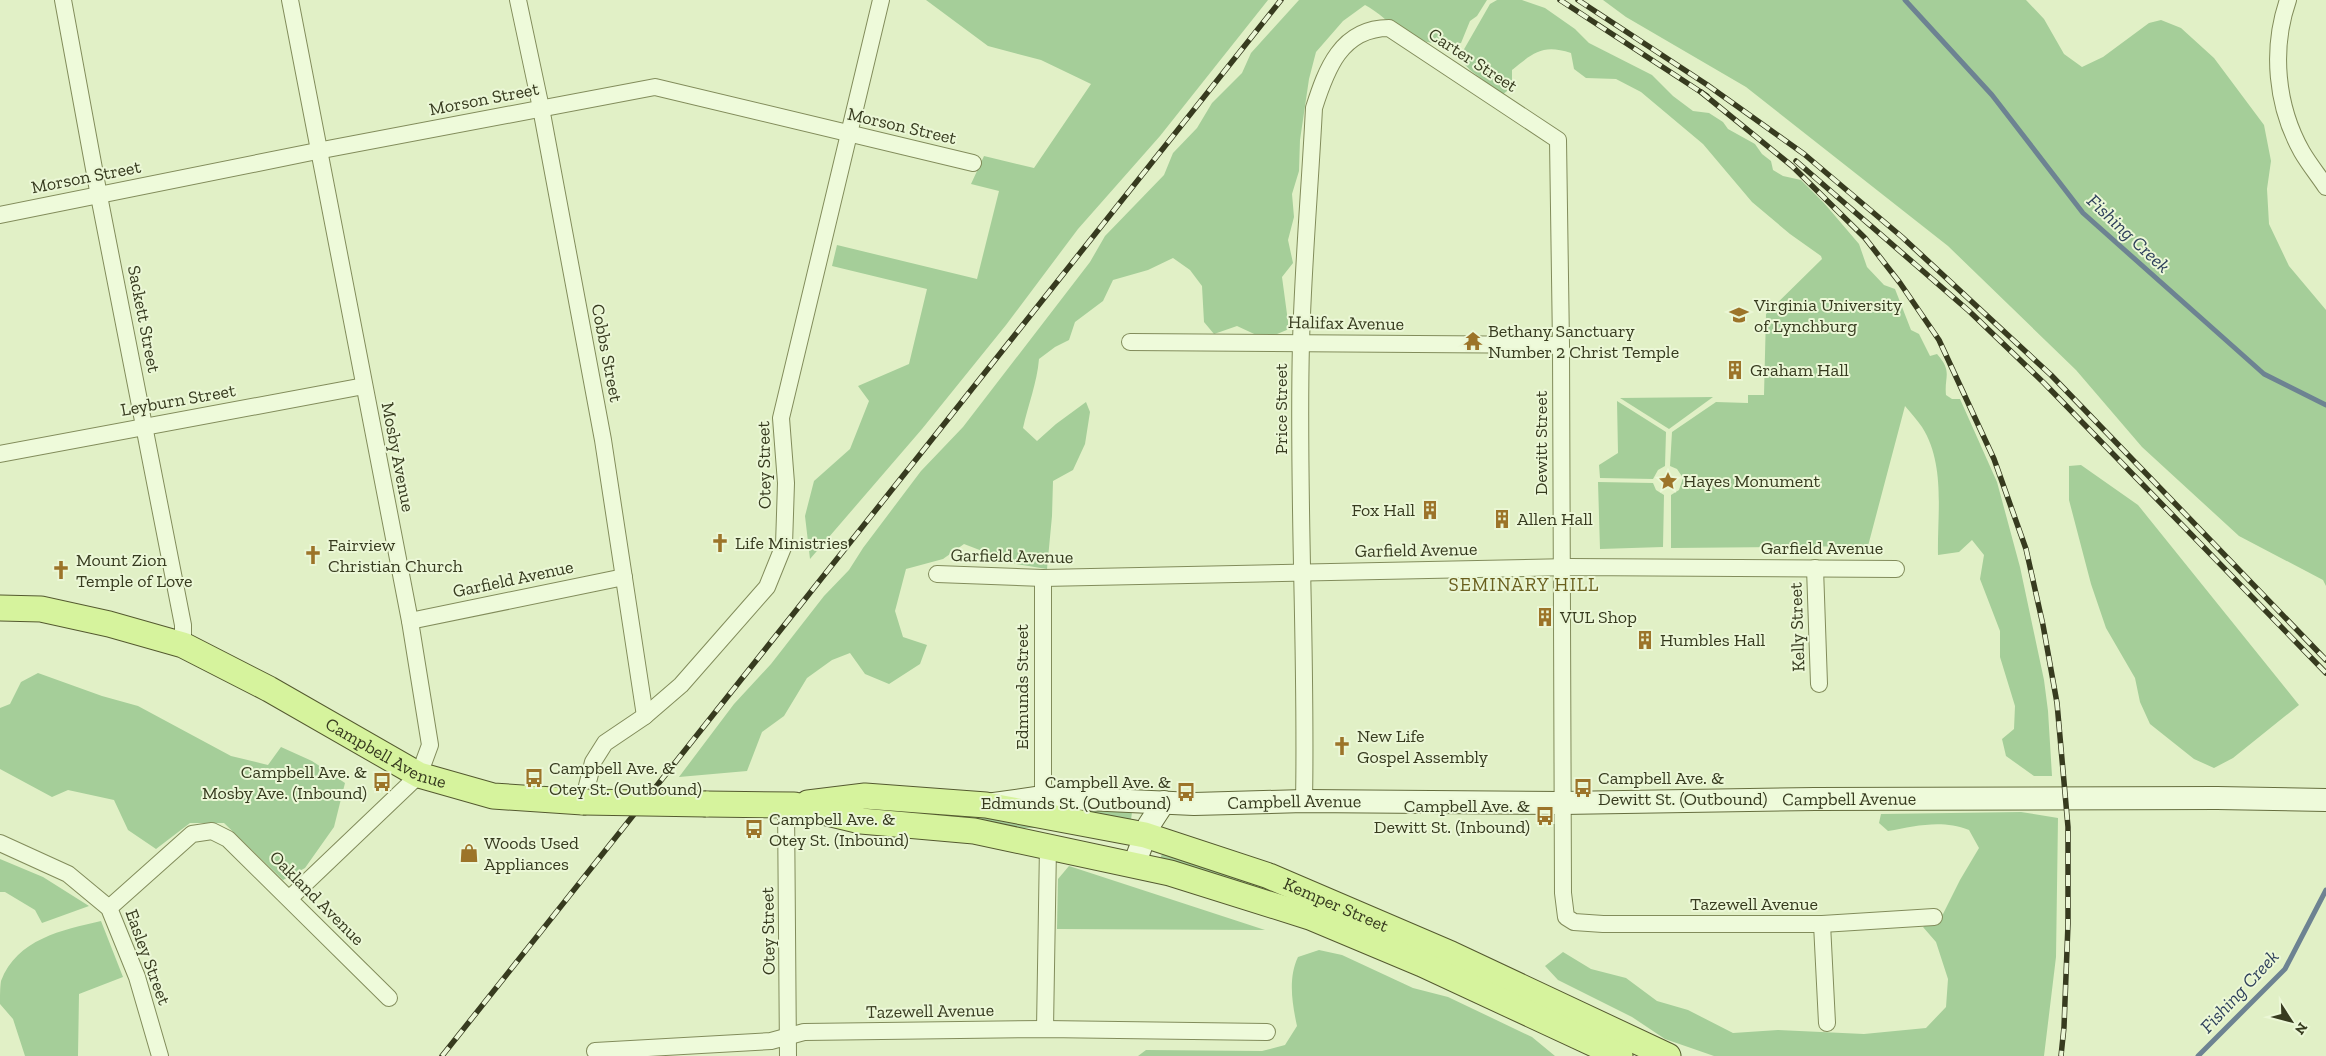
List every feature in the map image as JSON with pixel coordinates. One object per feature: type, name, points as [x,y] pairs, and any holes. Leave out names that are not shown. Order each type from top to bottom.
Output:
[{"type":"main road","name":"Campbell Avenue","points":[[0,608],[41,609],[109,624],[183,645],[269,689],[419,775],[493,796],[583,802],[790,805],[865,796],[986,805],[1043,797],[1194,804],[1304,801],[1562,803],[1815,799],[2217,798],[2326,800]]},
{"type":"main road","points":[[1134,865],[1154,816],[1164,802]]},
{"type":"main road","name":"Campbell Avenue","points":[[790,805],[861,821],[974,831],[1134,865]]},
{"type":"main road","name":"Kemper Street","points":[[986,805],[1145,835],[1269,876],[1451,954],[1668,1056]]},
{"type":"main road","name":"Kemper Street","points":[[1134,865],[1170,873],[1310,917],[1422,964],[1620,1056]]},
{"type":"street","name":"Sackett Street","points":[[63,0],[99,196],[183,625],[183,645]]},
{"type":"street","name":"Mosby Avenue","points":[[290,0],[317,151],[410,621],[430,745],[419,775],[290,898]]},
{"type":"street","name":"Cobbs Street","points":[[518,0],[541,108],[603,440],[645,716]]},
{"type":"street","name":"Otey Street","points":[[583,802],[593,762],[605,743],[645,716],[681,684],[767,587],[784,545],[786,483],[781,418],[881,0]]},
{"type":"street","points":[[2288,0],[2282,16],[2278,42],[2278,70],[2284,110],[2302,151],[2326,187]]},
{"type":"street","name":"Carter Street","points":[[1361,32],[1376,28],[1389,28],[1558,140]]},
{"type":"street","name":"Price Street","points":[[1304,801],[1306,685],[1300,572],[1301,342],[1314,108],[1323,80],[1333,62],[1348,42],[1361,32]]},
{"type":"street","name":"Morson Street","points":[[0,215],[317,151],[655,88],[973,163]]},
{"type":"street","name":"Dewitt Street","points":[[1558,140],[1563,567],[1562,893],[1566,917],[1574,922]]},
{"type":"street","name":"Halifax Avenue","points":[[1130,342],[1561,345]]},
{"type":"street","name":"Leyburn Street","points":[[0,454],[364,386]]},
{"type":"street","name":"Garfield Avenue","points":[[937,574],[1043,578],[1563,567],[1896,569]]},
{"type":"street","name":"Kelly Street","points":[[1815,568],[1819,684]]},
{"type":"street","name":"Garfield Avenue","points":[[410,621],[624,577]]},
{"type":"street","name":"Edmunds Street","points":[[1043,578],[1043,797]]},
{"type":"street","name":"Otey Street","points":[[788,1056],[790,805]]},
{"type":"street","name":"Oakland Avenue","points":[[109,908],[192,834],[212,831],[228,839],[290,898],[389,998]]},
{"type":"street","name":"Easley Street","points":[[0,843],[68,874],[109,908],[137,977],[160,1056]]},
{"type":"street","points":[[1045,1029],[1048,846]]},
{"type":"street","name":"Tazewell Avenue","points":[[1574,922],[1602,924],[1822,924],[1934,917]]},
{"type":"street","points":[[1822,924],[1827,1023]]},
{"type":"street","name":"Tazewell Avenue","points":[[595,1051],[771,1041],[788,1038],[804,1032],[1045,1029],[1267,1032]]},
{"type":"green space","points":[[926,0],[1268,0],[1160,136],[1078,229],[1006,325],[922,429],[810,559],[805,516],[814,481],[850,449],[869,401],[858,386],[909,364],[927,289],[832,266],[837,245],[977,279],[999,191],[971,184],[984,156],[1034,168],[1091,84],[1041,60],[988,46]]},
{"type":"green space","points":[[1299,0],[1487,0],[1477,16],[1470,21],[1461,43],[1425,42],[1408,36],[1365,5],[1343,21],[1316,52],[1309,79],[1300,140],[1299,171],[1292,194],[1294,217],[1288,240],[1293,263],[1282,277],[1289,329],[1265,339],[1237,326],[1214,334],[1204,322],[1202,286],[1190,270],[1173,258],[1148,270],[1113,280],[1103,301],[1075,322],[1069,340],[1055,347],[1039,359],[1023,428],[1037,441],[1086,402],[1090,412],[1085,444],[1073,470],[1053,481],[1047,569],[1016,564],[964,544],[943,559],[906,569],[895,611],[903,637],[927,645],[920,664],[889,684],[865,674],[850,653],[832,660],[807,678],[784,716],[762,732],[747,771],[679,777],[734,704],[771,664],[824,596],[849,570],[863,548],[921,471],[963,427],[1090,262],[1105,236],[1164,175],[1173,153],[1197,128],[1212,103],[1242,73],[1251,53]]},
{"type":"green space","points":[[1497,0],[1522,0],[1545,8],[1575,29],[1589,43],[1652,75],[1673,96],[1693,111],[1709,113],[1723,122],[1728,129],[1755,144],[1762,154],[1771,161],[1773,170],[1783,176],[1801,180],[1824,203],[1859,244],[1867,267],[1884,285],[1895,289],[1911,330],[1919,334],[1930,356],[1937,354],[1945,365],[1947,374],[1946,395],[1952,399],[1960,399],[1997,482],[2020,567],[2044,680],[2052,776],[2034,776],[2006,756],[2002,739],[2014,729],[2015,706],[2000,657],[2000,631],[1980,579],[1984,555],[1972,540],[1959,552],[1938,555],[1939,490],[1934,457],[1930,442],[1922,427],[1905,406],[1868,546],[1671,548],[1671,495],[1679,490],[1683,478],[1677,469],[1670,466],[1672,432],[1716,402],[1748,403],[1748,395],[1764,395],[1766,314],[1822,259],[1821,256],[1790,234],[1752,202],[1703,144],[1641,92],[1616,79],[1586,78],[1574,69],[1571,53],[1553,49],[1533,54],[1512,70],[1512,87],[1502,95],[1470,70],[1459,58],[1490,4]]},
{"type":"green space","points":[[1603,0],[2026,0],[2044,19],[2064,54],[2082,67],[2103,57],[2149,23],[2161,20],[2181,28],[2214,58],[2264,125],[2271,161],[2267,189],[2269,224],[2289,266],[2326,310],[2326,586],[2323,580],[2239,536],[2142,447],[2076,370],[1948,246],[1746,87],[1626,17]]},
{"type":"green space","points":[[1713,397],[1669,429],[1620,398]]},
{"type":"green space","points":[[1617,401],[1666,432],[1665,466],[1658,470],[1653,479],[1600,478],[1599,465],[1618,453]]},
{"type":"green space","points":[[2081,465],[2138,505],[2299,705],[2233,758],[2214,768],[2194,759],[2150,724],[2140,702],[2135,678],[2106,628],[2091,584],[2069,500],[2069,466]]},
{"type":"green space","points":[[1598,482],[1653,483],[1656,490],[1664,495],[1663,547],[1600,549]]},
{"type":"green space","points":[[38,673],[102,696],[138,706],[231,756],[268,765],[281,747],[312,761],[345,783],[334,827],[305,868],[283,880],[224,823],[190,823],[156,849],[128,830],[114,800],[68,790],[52,797],[0,769],[0,708],[10,704],[21,682]]},
{"type":"green space","points":[[887,809],[952,811],[1043,828],[1000,828],[888,812]]},
{"type":"green space","points":[[1064,809],[1132,812],[1131,820]]},
{"type":"green space","points":[[2021,812],[2058,818],[2056,957],[2044,1056],[1714,1056],[1665,1039],[1632,1017],[1558,980],[1545,966],[1563,952],[1591,969],[1626,978],[1657,1001],[1688,1010],[1733,1033],[1778,1030],[1864,1034],[1926,1028],[1946,1007],[1948,979],[1936,942],[1923,927],[1943,914],[1979,848],[1969,830],[1959,827],[1928,824],[1888,831],[1879,823],[1881,814]]},
{"type":"green space","points":[[1162,854],[1240,876],[1348,918],[1160,859]]},
{"type":"green space","points":[[0,859],[43,877],[89,906],[42,923],[35,910],[5,892],[0,892]]},
{"type":"green space","points":[[1069,866],[1265,930],[1057,929],[1058,879]]},
{"type":"green space","points":[[101,921],[123,977],[79,994],[78,1056],[25,1056],[13,1019],[0,1004],[1,981],[8,967],[18,955],[42,939],[71,928]]},
{"type":"green space","points":[[1319,950],[1342,955],[1413,988],[1448,997],[1532,1037],[1555,1056],[1138,1056],[1146,1050],[1262,1051],[1285,1045],[1297,1026],[1292,991],[1295,965],[1298,957]]},
{"type":"waterway","name":"Fishing Creek","points":[[1905,0],[1992,95],[2083,213],[2264,374],[2326,405]]},
{"type":"waterway","name":"Fishing Creek","points":[[2198,1056],[2285,969],[2326,890]]},
{"type":"railway","points":[[442,1056],[1281,0]]},
{"type":"railway","points":[[1560,0],[1707,96]]},
{"type":"railway","points":[[1578,0],[1706,84],[1804,154],[1902,237],[2051,375],[2326,660]]},
{"type":"railway","points":[[1701,92],[1792,166],[1865,238],[1900,283],[1939,340],[1994,459],[2026,549],[2043,625],[2057,703],[2068,827],[2068,924],[2061,1056]]},
{"type":"railway","points":[[1796,161],[1969,311],[2044,383],[2326,673]]},
{"type":"place","name":"Virginia University of Lynchburg","points":[[1739,315]]},
{"type":"place","name":"Bethany Sanctuary Number 2 Christ Temple","points":[[1473,341]]},
{"type":"place","name":"Graham Hall","points":[[1735,370]]},
{"type":"place","name":"Hayes Monument","points":[[1668,481]]},
{"type":"place","name":"Fox Hall","points":[[1430,510]]},
{"type":"place","name":"Allen Hall","points":[[1502,519]]},
{"type":"place","name":"Life Ministries","points":[[720,543]]},
{"type":"place","name":"Fairview Christian Church","points":[[313,555]]},
{"type":"place","name":"Mount Zion Temple of Love","points":[[61,570]]},
{"type":"place","name":"VUL Shop","points":[[1545,617]]},
{"type":"place","name":"Humbles Hall","points":[[1645,640]]},
{"type":"place","name":"New Life Gospel Assembly","points":[[1342,746]]},
{"type":"place","name":"Campbell Ave. & Otey St. (Outbound)","points":[[534,778]]},
{"type":"place","name":"Campbell Ave. & Mosby Ave. (Inbound)","points":[[382,782]]},
{"type":"place","name":"Campbell Ave. & Dewitt St. (Outbound)","points":[[1583,788]]},
{"type":"place","name":"Campbell Ave. & Edmunds St. (Outbound)","points":[[1186,792]]},
{"type":"place","name":"Campbell Ave. & Dewitt St. (Inbound)","points":[[1545,816]]},
{"type":"place","name":"Campbell Ave. & Otey St. (Inbound)","points":[[754,829]]},
{"type":"place","name":"Woods Used Appliances","points":[[469,853]]},
{"type":"district","name":"SEMINARY HILL","points":[[1524,584]]}]
